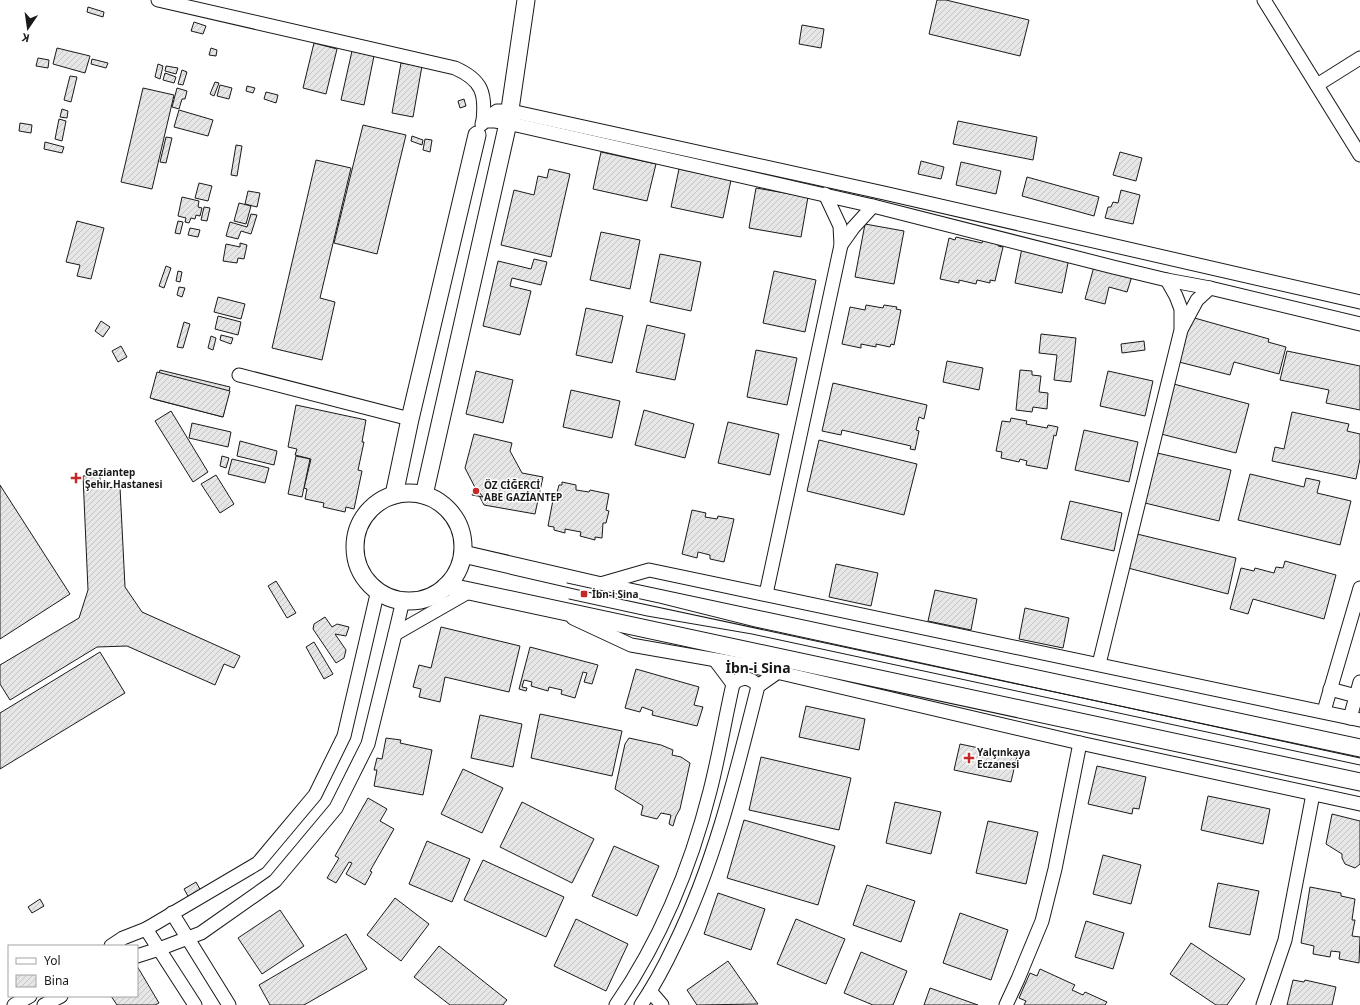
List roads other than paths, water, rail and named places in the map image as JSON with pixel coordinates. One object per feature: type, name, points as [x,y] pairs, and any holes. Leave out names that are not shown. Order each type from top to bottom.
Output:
[{"type":"main road","points":[[424,495],[509,117],[526,0]]},
{"type":"main road","points":[[394,495],[410,419],[480,128]]},
{"type":"main road","points":[[410,492],[424,495],[444,505],[456,519],[462,536],[463,554],[455,575],[446,586],[432,596],[415,600],[402,600],[387,595],[368,582],[359,567],[355,550],[356,533],[363,517],[376,504],[394,495],[410,492]]},
{"type":"main road","points":[[463,554],[597,585],[1360,748]]},
{"type":"main road","points":[[446,586],[1360,782]]},
{"type":"street","points":[[158,0],[455,68],[467,73],[475,79],[480,88],[484,98],[485,107],[480,128]]},
{"type":"street","points":[[1264,0],[1360,155]]},
{"type":"street","points":[[1317,85],[1360,58]]},
{"type":"street","points":[[480,128],[497,111],[509,117],[825,194],[1167,280],[1210,288],[1360,324]]},
{"type":"street","points":[[509,117],[884,193],[1360,302]]},
{"type":"street","points":[[766,594],[840,246],[840,226],[825,194]]},
{"type":"street","points":[[840,246],[853,228],[873,206]]},
{"type":"street","points":[[1099,664],[1181,330],[1181,309],[1167,280]]},
{"type":"street","points":[[1181,330],[1198,300],[1210,288]]},
{"type":"street","points":[[239,376],[410,419]]},
{"type":"street","points":[[597,585],[649,570],[1355,719],[1356,696],[1360,682]]},
{"type":"street","points":[[1324,712],[1360,588]]},
{"type":"street","points":[[112,945],[123,938],[146,929],[258,863],[315,795],[344,736],[378,590]]},
{"type":"street","points":[[396,634],[470,591]]},
{"type":"street","points":[[138,956],[201,932],[275,881],[336,808],[368,744],[396,634],[402,600]]},
{"type":"street","points":[[551,608],[631,645],[778,672],[1080,743],[1360,804]]},
{"type":"street","points":[[715,660],[733,684]]},
{"type":"street","points":[[641,1005],[650,991],[680,932],[707,867],[730,796],[758,686],[778,672]]},
{"type":"street","points":[[616,1005],[633,980],[651,947],[675,894],[688,860],[710,791],[733,684],[740,679],[745,678],[755,682],[758,686]]},
{"type":"street","points":[[1330,689],[1356,696]]},
{"type":"street","points":[[1006,1005],[1042,921],[1055,869],[1080,743]]},
{"type":"street","points":[[1263,1005],[1285,940],[1313,794]]},
{"type":"street","points":[[172,913],[229,1005]]},
{"type":"street","points":[[146,929],[195,1005]]},
{"type":"street","points":[[650,991],[662,1005]]},
{"type":"street","points":[[14,1005],[28,997]]},
{"type":"street","points":[[44,1005],[59,997]]},
{"type":"tram line","points":[[567,583],[659,603],[755,627],[1360,758]]},
{"type":"tram line","points":[[569,599],[647,616],[752,634],[1360,765]]},
{"type":"place","name":"Gaziantep Şehir Hastanesi","points":[[76,478]]},
{"type":"place","name":"ÖZ CİĞERCİ ABE GAZİANTEP","points":[[476,491]]},
{"type":"place","name":"İbn-i Sina","points":[[584,594]]},
{"type":"place","name":"Yalçınkaya Eczanesi","points":[[969,758]]},
{"type":"district","name":"İbn-i Sina","points":[[758,668]]}]
